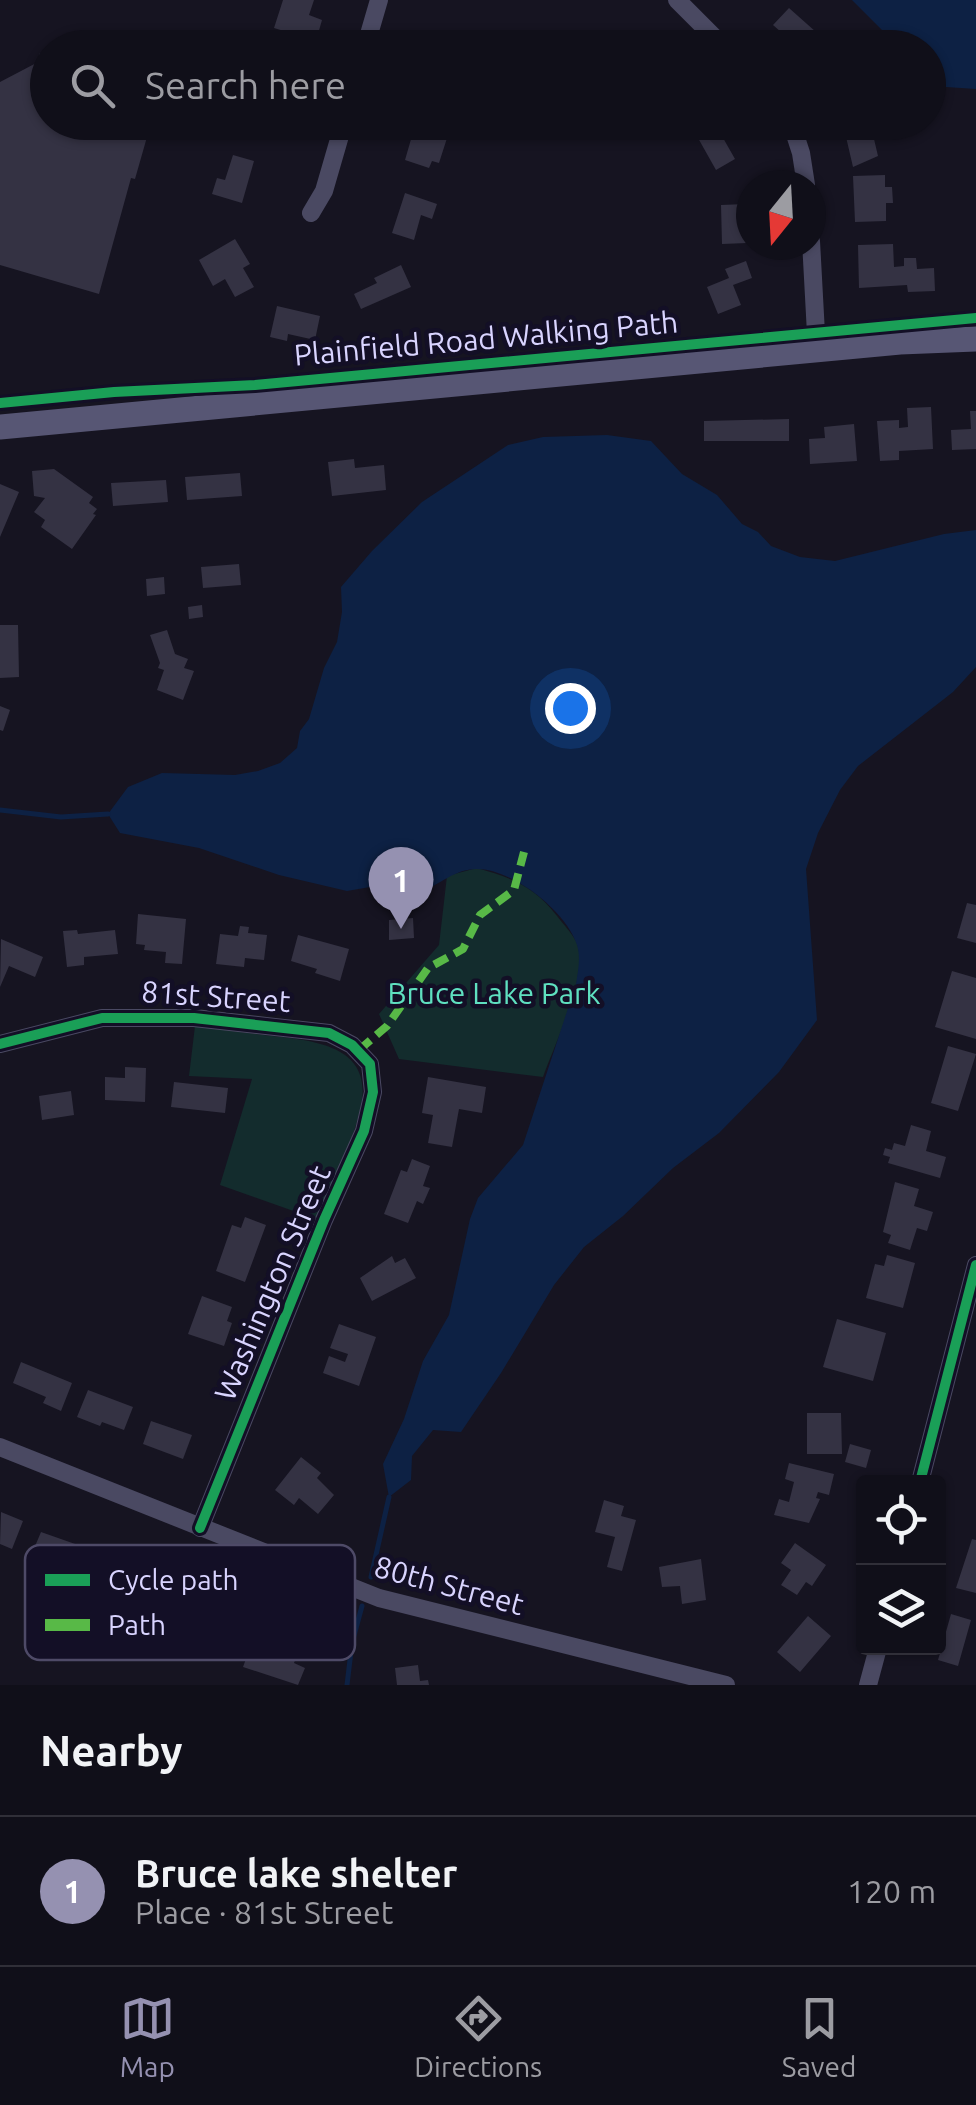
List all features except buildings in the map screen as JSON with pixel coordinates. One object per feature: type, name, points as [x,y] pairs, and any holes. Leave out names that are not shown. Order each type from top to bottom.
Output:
[{"type":"main road","points":[[0,427],[976,338]]},
{"type":"street","points":[[370,30],[379,0]]},
{"type":"street","points":[[677,0],[707,30]]},
{"type":"street","points":[[312,213],[324,190],[339,140]]},
{"type":"street","points":[[797,140],[804,170]]},
{"type":"street","points":[[812,260],[817,352]]},
{"type":"street","name":"81st Street","points":[[0,1044],[102,1018],[194,1018],[329,1033],[352,1045],[364,1057]]},
{"type":"street","name":"Washington Street","points":[[200,1528],[324,1220],[364,1132],[374,1092],[370,1064],[364,1057]]},
{"type":"street","points":[[922,1475],[976,1264]]},
{"type":"street","name":"80th Street","points":[[0,1447],[244,1545]]},
{"type":"street","name":"80th Street","points":[[355,1588],[380,1598],[726,1685]]},
{"type":"street","points":[[868,1685],[876,1655]]},
{"type":"green space","name":"Bruce Lake Park","points":[[477,868],[531,890],[576,941],[579,971],[575,989],[543,1077],[399,1059],[379,1014],[439,945],[447,876]]},
{"type":"green space","points":[[195,1026],[307,1041],[339,1051],[351,1060],[363,1090],[360,1111],[316,1219],[220,1185],[252,1079],[189,1076]]},
{"type":"water","points":[[852,0],[976,0],[976,89],[946,87],[946,30],[882,30]]},
{"type":"water","points":[[607,435],[651,441],[682,474],[717,495],[742,524],[758,532],[771,546],[800,557],[835,561],[976,530],[976,667],[953,692],[858,766],[840,790],[818,833],[806,869],[817,1020],[779,1072],[719,1133],[584,1247],[554,1285],[461,1432],[433,1430],[412,1456],[411,1480],[389,1497],[383,1464],[404,1419],[423,1361],[449,1315],[478,1198],[523,1145],[576,984],[577,945],[550,906],[522,884],[491,871],[461,872],[416,894],[382,899],[370,887],[347,891],[279,875],[199,848],[120,833],[108,814],[128,787],[162,773],[235,775],[280,763],[297,748],[300,731],[309,719],[324,668],[337,642],[341,587],[372,551],[422,502],[508,445],[543,437]]},
{"type":"waterway","points":[[0,810],[61,817],[108,814]]},
{"type":"waterway","points":[[371,1577],[389,1497]]},
{"type":"waterway","points":[[355,1632],[362,1606]]},
{"type":"waterway","points":[[347,1685],[350,1660]]},
{"type":"marked path","points":[[359,1050],[387,1026],[428,968],[463,949],[480,915],[514,890],[524,852]]},
{"type":"cycle path","name":"Plainfield Road Walking Path","points":[[0,403],[255,385],[976,318]]},
{"type":"cycle path","points":[[0,1044],[102,1018],[194,1018],[329,1033],[352,1045],[370,1064],[373,1092],[364,1131],[200,1528]]},
{"type":"cycle path","points":[[922,1475],[976,1265]]},
{"type":"place","name":"Bruce lake shelter","points":[[401,929]]}]
